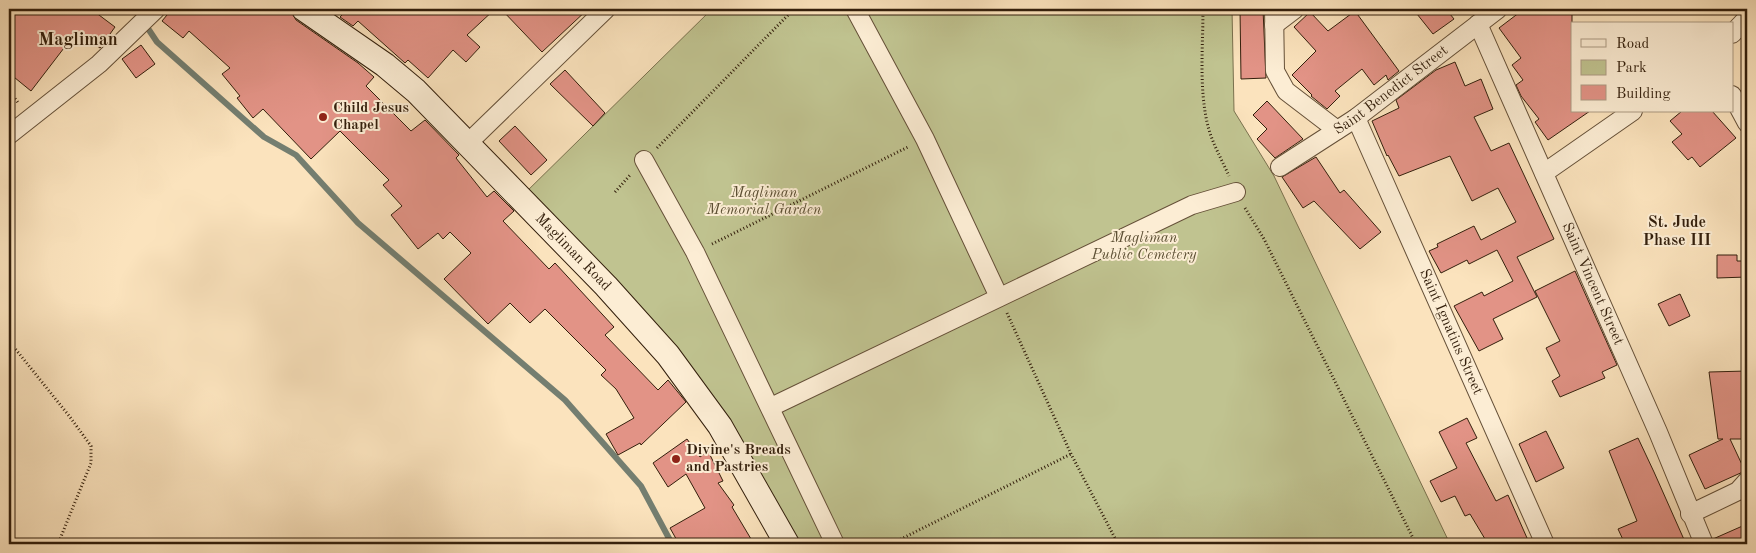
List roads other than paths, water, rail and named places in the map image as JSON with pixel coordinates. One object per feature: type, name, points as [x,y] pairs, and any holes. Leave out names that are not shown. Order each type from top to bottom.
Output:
[{"type":"street","points":[[9,135],[99,64],[156,9]]},
{"type":"street","name":"Magliman Road","points":[[304,9],[385,65],[416,91],[606,286],[668,355],[720,426],[787,544]]},
{"type":"street","points":[[468,143],[606,9]]},
{"type":"street","points":[[855,9],[925,139],[999,297]]},
{"type":"street","points":[[1296,9],[1274,17],[1275,71],[1286,91],[1337,130]]},
{"type":"street","name":"Saint Benedict Street","points":[[1280,167],[1356,118],[1498,9]]},
{"type":"street","points":[[1734,32],[1747,18]]},
{"type":"street","name":"Saint Vincent Street","points":[[1478,24],[1658,432],[1690,514],[1704,544]]},
{"type":"street","points":[[1734,99],[1747,123]]},
{"type":"street","points":[[1544,173],[1632,112]]},
{"type":"street","name":"Saint Ignatius Street","points":[[1356,118],[1545,544]]},
{"type":"street","points":[[644,160],[696,252],[835,544]]},
{"type":"street","points":[[770,407],[1192,205],[1236,192]]},
{"type":"street","points":[[1690,514],[1738,491],[1747,482]]},
{"type":"waterway","points":[[135,9],[157,42],[264,137],[296,155],[358,223],[565,400],[641,486],[672,544]]},
{"type":"place","name":"Child Jesus Chapel","points":[[323,117]]},
{"type":"place","name":"Divine's Breads and Pastries","points":[[676,459]]},
{"type":"district","name":"Magliman","points":[[78,40]]},
{"type":"district","name":"St. Jude Phase III","points":[[1677,232]]},
{"type":"park label","name":"Magliman Memorial Garden","points":[[764,202]]},
{"type":"park label","name":"Magliman Public Cemetery","points":[[1144,246]]}]
